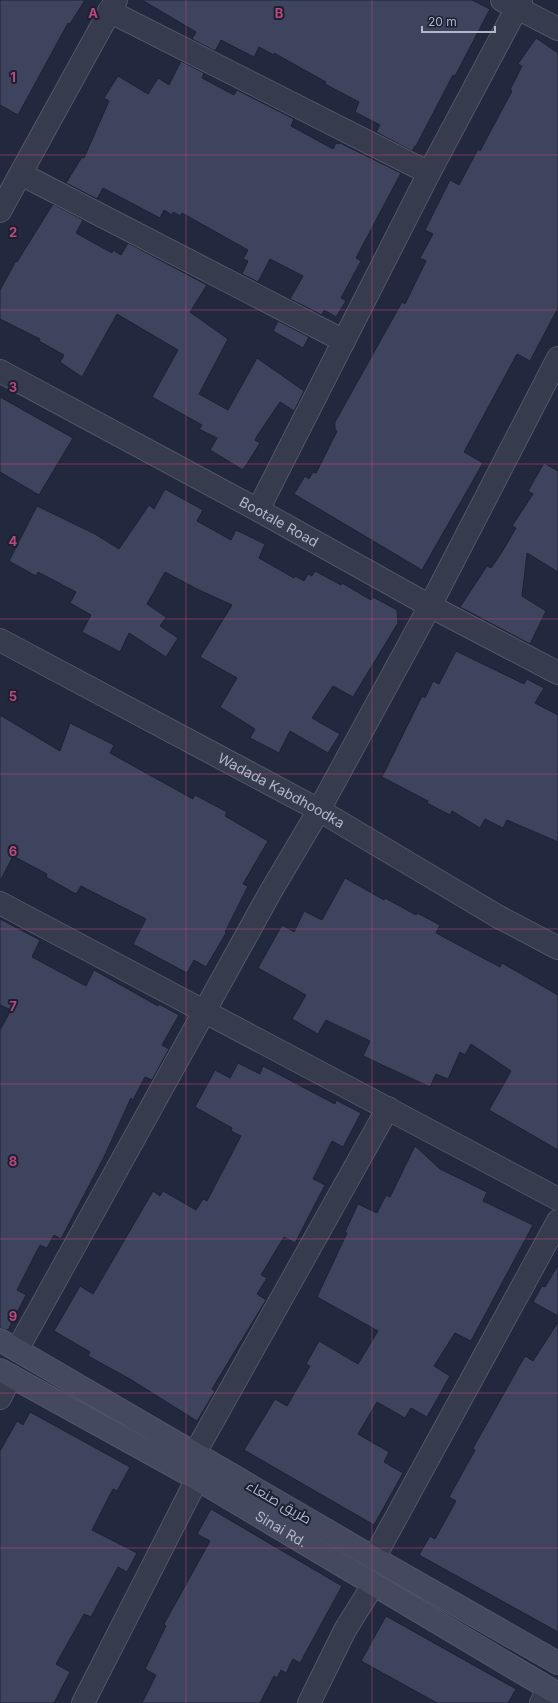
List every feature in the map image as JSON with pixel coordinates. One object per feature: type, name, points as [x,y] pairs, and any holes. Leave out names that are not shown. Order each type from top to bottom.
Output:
[{"type":"main road","name":"طريق صنعاء","points":[[8,1345],[558,1663]]},
{"type":"main road","name":"Sinai Rd.","points":[[6,1373],[197,1479],[374,1585],[549,1696]]},
{"type":"street","points":[[258,510],[514,3],[558,29]]},
{"type":"street","points":[[0,211],[113,6],[429,173]]},
{"type":"street","points":[[21,174],[344,341]]},
{"type":"street","points":[[8,1345],[206,1011],[271,891],[319,810],[430,606],[558,358]]},
{"type":"street","name":"Bootale Road","points":[[0,371],[258,510],[430,606],[558,672]]},
{"type":"street","name":"Wadada Kabdhoodka","points":[[0,640],[319,810],[497,916],[558,948]]},
{"type":"street","points":[[0,902],[558,1199]]},
{"type":"street","points":[[195,1453],[388,1108]]},
{"type":"street","points":[[374,1558],[558,1221]]},
{"type":"street","points":[[0,1398],[6,1373]]},
{"type":"street","points":[[83,1703],[197,1479]]},
{"type":"street","points":[[309,1703],[345,1630],[374,1585]]},
{"type":"building","points":[[0,0],[85,0],[70,24],[68,23],[18,115],[0,105]]},
{"type":"building","points":[[142,0],[472,0],[490,9],[455,76],[453,75],[412,151],[376,132],[380,125],[355,112],[359,102],[325,84],[326,82],[274,53],[274,55],[259,47],[254,57],[221,40],[215,51],[192,39],[196,32]]},
{"type":"building","points":[[536,38],[558,53],[558,308],[530,361],[517,354],[464,452],[483,463],[422,570],[294,494],[305,476],[309,479],[313,472],[316,473],[337,431],[335,430],[335,422],[402,302],[405,304],[426,261],[420,258],[433,234],[425,230],[450,180],[459,185],[478,149],[480,151],[512,91],[510,90],[522,66],[518,64]]},
{"type":"building","points":[[181,61],[204,73],[202,78],[234,95],[237,90],[294,119],[291,126],[333,149],[336,143],[340,143],[401,173],[356,258],[361,261],[341,298],[346,301],[336,317],[324,310],[322,315],[290,299],[303,276],[270,259],[258,282],[242,274],[248,261],[243,259],[248,250],[182,213],[181,216],[173,212],[172,215],[164,210],[160,218],[103,188],[97,199],[66,183],[82,157],[84,158],[109,101],[104,98],[118,76],[148,94],[158,78],[169,85]]},
{"type":"building","points":[[53,204],[83,220],[76,233],[112,253],[113,250],[121,255],[128,243],[207,285],[190,312],[228,339],[199,394],[228,410],[257,358],[304,391],[294,411],[280,402],[257,436],[255,440],[260,443],[243,470],[210,450],[217,438],[199,429],[202,425],[152,397],[178,350],[117,314],[82,377],[60,362],[64,355],[39,341],[40,339],[0,319],[0,290],[16,261],[17,262]]},
{"type":"building","points":[[278,321],[309,337],[303,348],[273,331]]},
{"type":"building","points":[[0,397],[73,438],[39,495],[0,472]]},
{"type":"building","points":[[544,463],[558,471],[558,572],[527,553],[522,596],[546,611],[530,644],[460,607],[487,566],[491,568],[516,528],[512,526],[533,494],[528,491]]},
{"type":"building","points":[[165,489],[203,510],[197,521],[231,540],[236,530],[265,544],[259,558],[294,578],[295,576],[304,581],[308,574],[312,576],[315,571],[341,585],[342,583],[371,600],[373,597],[397,610],[398,623],[353,697],[333,686],[312,718],[340,734],[328,753],[290,731],[279,753],[250,738],[255,729],[220,707],[237,678],[200,657],[232,605],[165,572],[147,604],[166,617],[160,626],[178,638],[166,657],[129,633],[120,652],[82,632],[91,615],[70,603],[76,592],[38,572],[36,576],[9,561],[37,506],[95,534],[119,549],[149,505],[154,509]]},
{"type":"building","points":[[456,651],[524,684],[527,679],[544,688],[535,703],[558,715],[558,842],[507,820],[503,828],[485,819],[480,828],[452,811],[450,815],[427,803],[428,801],[382,777],[422,696],[425,698],[433,681],[439,684]]},
{"type":"building","points":[[0,715],[60,751],[70,723],[114,745],[110,753],[193,799],[195,795],[227,812],[225,816],[268,841],[243,884],[248,886],[225,932],[226,933],[206,967],[194,960],[187,973],[133,944],[146,919],[81,886],[76,894],[46,877],[47,874],[13,856],[0,881]]},
{"type":"building","points":[[345,878],[384,900],[385,898],[416,915],[417,913],[440,925],[436,933],[500,967],[502,963],[558,995],[558,1150],[489,1110],[511,1071],[471,1044],[465,1055],[460,1052],[448,1079],[436,1074],[430,1087],[363,1056],[370,1041],[326,1020],[318,1034],[292,1019],[306,995],[258,968],[282,925],[294,932],[304,911],[322,920]]},
{"type":"building","points":[[0,919],[40,940],[32,957],[86,986],[94,970],[158,1006],[159,1004],[179,1015],[162,1045],[169,1049],[152,1080],[145,1077],[133,1100],[131,1098],[104,1157],[61,1239],[54,1235],[47,1248],[40,1245],[17,1290],[26,1295],[8,1330],[0,1328],[0,1030],[11,1010],[0,1005]]},
{"type":"building","points":[[238,1063],[260,1074],[263,1066],[335,1104],[336,1100],[361,1113],[343,1147],[332,1141],[313,1179],[325,1185],[295,1243],[284,1237],[261,1275],[267,1278],[257,1294],[266,1300],[212,1389],[215,1391],[197,1421],[130,1379],[88,1356],[90,1352],[54,1331],[80,1286],[93,1294],[153,1191],[160,1196],[163,1191],[196,1210],[203,1199],[207,1201],[241,1136],[231,1131],[232,1128],[195,1107],[215,1070],[230,1078]]},
{"type":"building","points":[[415,1146],[440,1169],[487,1192],[483,1201],[533,1225],[471,1341],[455,1333],[434,1366],[450,1376],[427,1417],[411,1408],[405,1418],[377,1402],[358,1434],[389,1452],[384,1462],[403,1473],[374,1525],[244,1450],[275,1399],[287,1406],[310,1366],[306,1364],[319,1341],[358,1364],[378,1331],[317,1297],[347,1233],[345,1232],[358,1204],[377,1213],[386,1195],[390,1197]]},
{"type":"building","points":[[558,1265],[558,1316],[533,1302],[542,1286],[545,1287]]},
{"type":"building","points":[[558,1322],[558,1632],[419,1555],[430,1536],[435,1539],[456,1501],[449,1497],[475,1450],[473,1448],[525,1356],[533,1361]]},
{"type":"building","points":[[30,1412],[130,1467],[117,1491],[113,1489],[92,1530],[137,1553],[127,1572],[118,1567],[91,1617],[84,1614],[56,1664],[70,1672],[54,1703],[0,1703],[0,1451],[17,1421],[23,1425]]},
{"type":"building","points":[[211,1509],[342,1586],[300,1663],[293,1659],[286,1673],[281,1670],[277,1678],[274,1676],[260,1703],[142,1703],[156,1675],[145,1669],[166,1626],[164,1624],[210,1541],[197,1534]]},
{"type":"building","points":[[386,1616],[516,1689],[508,1703],[437,1703],[361,1661]]}]
